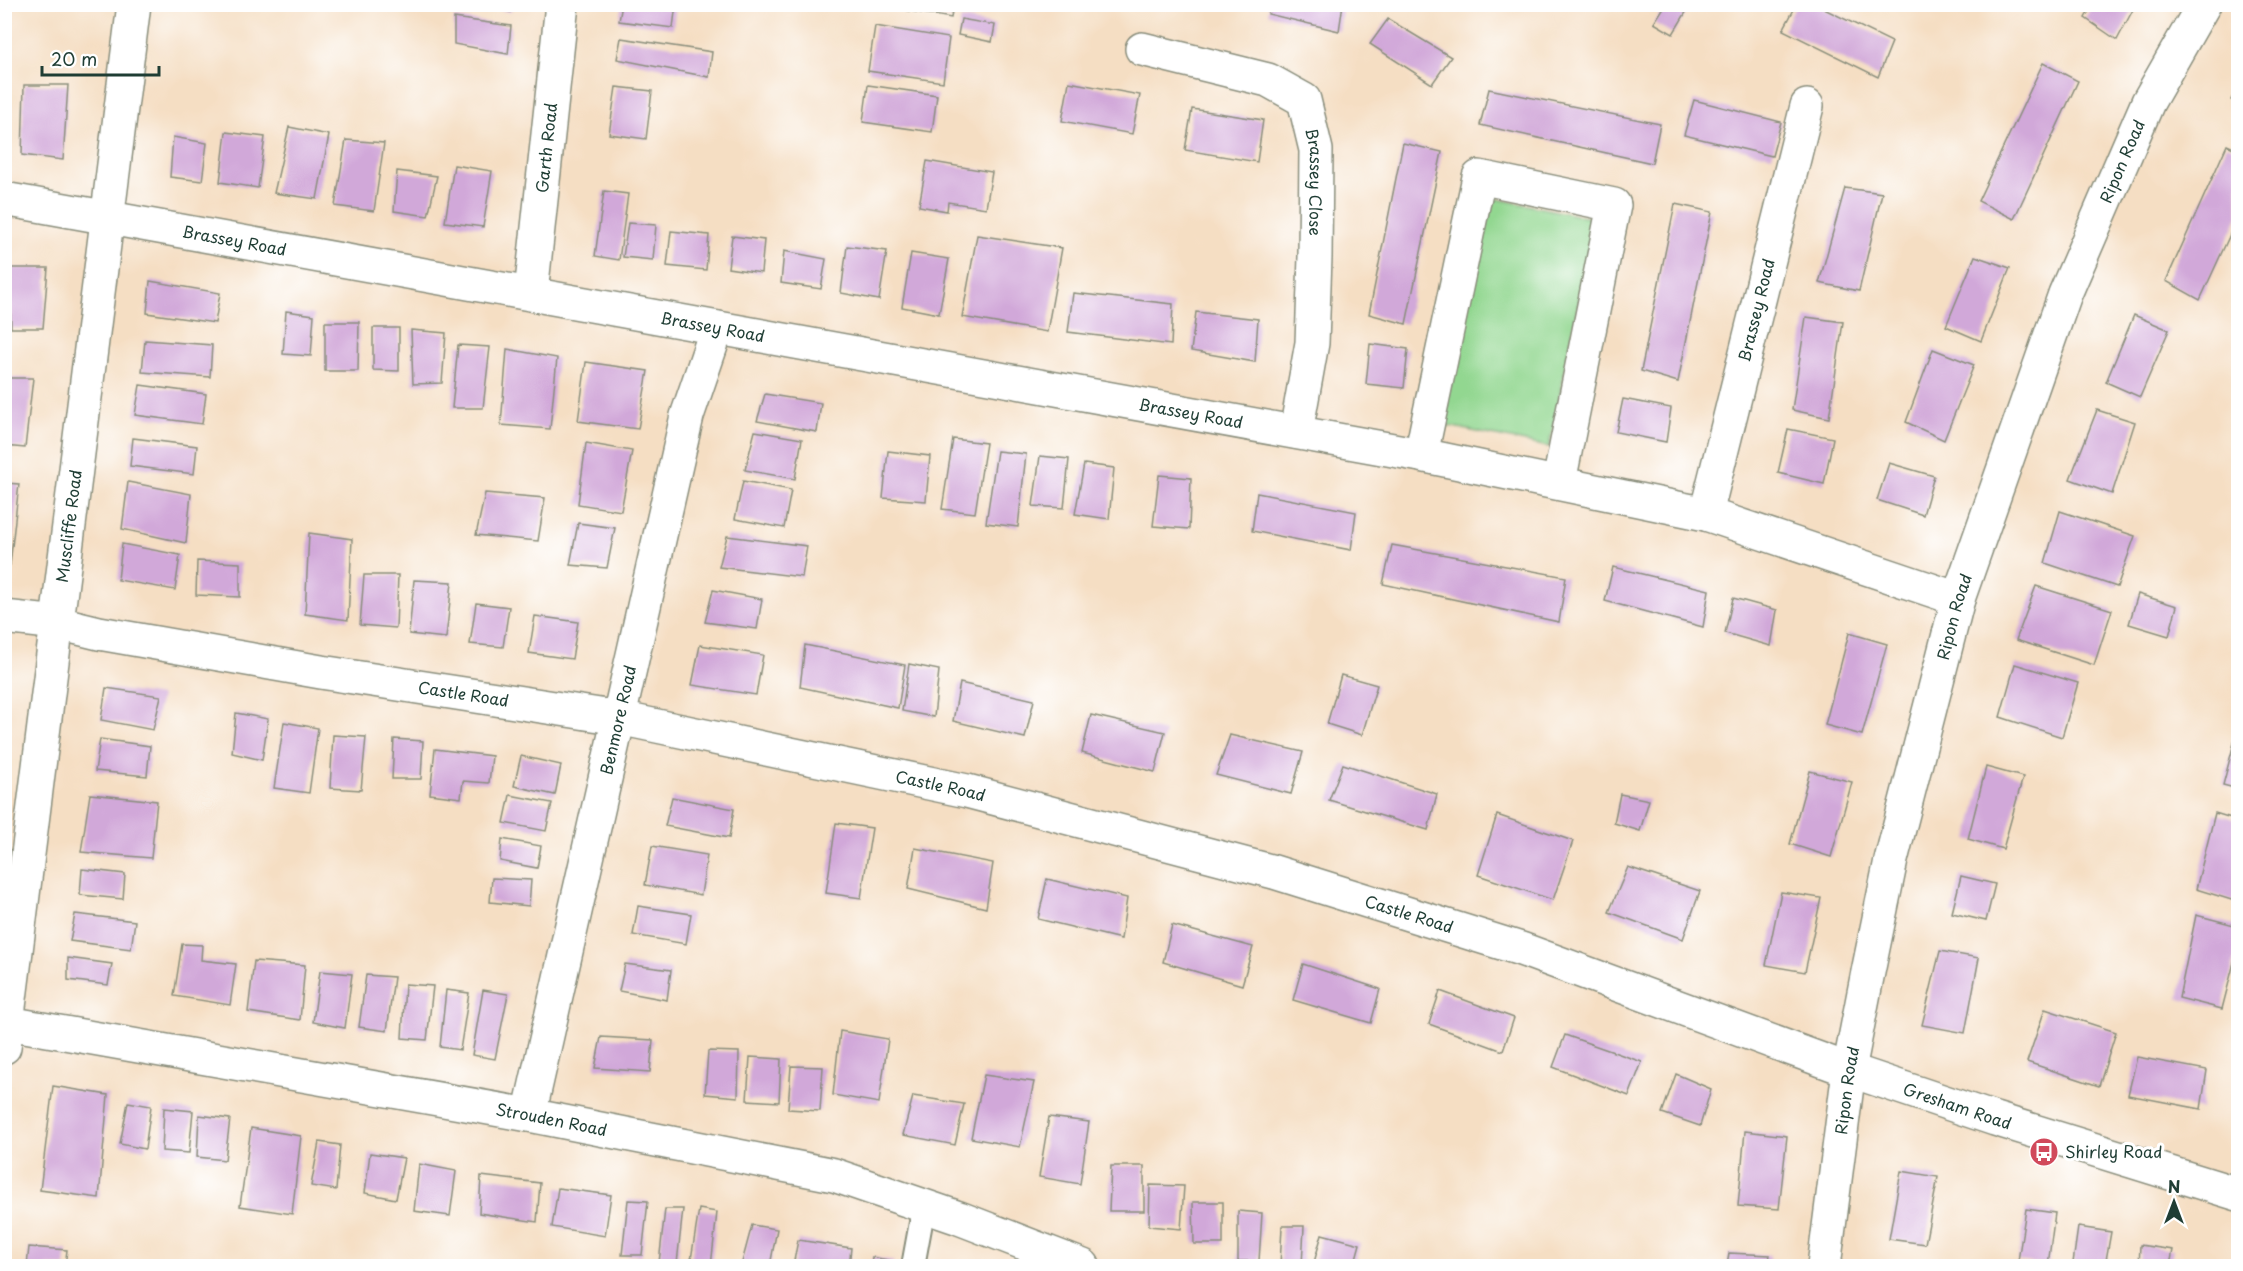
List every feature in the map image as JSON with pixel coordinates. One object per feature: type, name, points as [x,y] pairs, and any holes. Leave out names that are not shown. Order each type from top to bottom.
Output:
[{"type":"street","name":"Muscliffe Road","points":[[6,1035],[9,983],[58,624],[134,4]]},
{"type":"street","name":"Garth Road","points":[[531,292],[562,4]]},
{"type":"street","name":"Ripon Road","points":[[1824,1266],[1849,1070],[1891,860],[1958,599],[2065,294],[2148,102],[2204,4]]},
{"type":"street","name":"Brassey Close","points":[[1142,50],[1268,80],[1304,100],[1316,150],[1315,257],[1312,343],[1296,432]]},
{"type":"street","name":"Brassey Road","points":[[1706,514],[1807,106]]},
{"type":"street","points":[[1420,455],[1479,177],[1614,205],[1559,482]]},
{"type":"street","name":"Brassey Road","points":[[4,199],[531,292],[1559,482],[1706,514],[1958,599]]},
{"type":"street","name":"Benmore Road","points":[[529,1115],[687,416],[717,328]]},
{"type":"street","name":"Castle Road","points":[[4,617],[58,624],[321,672],[619,718],[968,791],[1274,872],[1521,949],[1849,1070]]},
{"type":"street","name":"Strouden Road","points":[[6,1035],[529,1115],[834,1175],[1083,1266]]},
{"type":"street","name":"Gresham Road","points":[[1849,1070],[1995,1119],[2238,1194]]},
{"type":"lane","points":[[913,1266],[924,1206]]},
{"type":"green space","points":[[1493,198],[1596,219],[1549,447],[1434,423]]},
{"type":"building","points":[[472,4],[512,4],[511,12]]},
{"type":"building","points":[[622,4],[676,4],[673,28],[619,21]]},
{"type":"building","points":[[881,4],[953,4],[951,18],[881,6]]},
{"type":"building","points":[[1269,4],[1343,4],[1339,31],[1268,14]]},
{"type":"building","points":[[1666,4],[1691,4],[1673,34],[1654,23]]},
{"type":"building","points":[[1797,4],[1814,4],[1892,42],[1878,77],[1783,30]]},
{"type":"building","points":[[2093,4],[2136,4],[2117,40],[2085,18]]},
{"type":"building","points":[[454,18],[511,26],[508,54],[454,44]]},
{"type":"building","points":[[961,19],[995,25],[992,42],[958,35]]},
{"type":"building","points":[[1388,19],[1451,57],[1432,84],[1370,44]]},
{"type":"building","points":[[875,26],[949,38],[943,82],[868,71]]},
{"type":"building","points":[[621,38],[712,52],[709,77],[617,59]]},
{"type":"building","points":[[2043,63],[2078,81],[2014,219],[1978,201]]},
{"type":"building","points":[[1069,82],[1140,95],[1132,134],[1062,121]]},
{"type":"building","points":[[24,85],[68,85],[63,160],[22,155]]},
{"type":"building","points":[[868,85],[937,95],[932,132],[863,122]]},
{"type":"building","points":[[2238,86],[2238,104],[2231,100]]},
{"type":"building","points":[[616,87],[652,91],[646,139],[609,134]]},
{"type":"building","points":[[1489,89],[1660,124],[1652,163],[1480,125]]},
{"type":"building","points":[[1694,100],[1781,122],[1772,156],[1684,135]]},
{"type":"building","points":[[1192,109],[1263,120],[1257,162],[1185,150]]},
{"type":"building","points":[[289,127],[329,135],[317,199],[274,193]]},
{"type":"building","points":[[226,132],[265,137],[258,188],[220,182]]},
{"type":"building","points":[[173,137],[207,143],[202,181],[170,177]]},
{"type":"building","points":[[346,140],[384,143],[374,211],[335,206]]},
{"type":"building","points":[[1403,143],[1442,152],[1406,324],[1369,314]]},
{"type":"building","points":[[2227,145],[2238,150],[2238,217],[2200,300],[2166,281]]},
{"type":"building","points":[[927,161],[992,172],[986,208],[948,202],[947,211],[919,206]]},
{"type":"building","points":[[454,165],[492,171],[483,227],[445,222]]},
{"type":"building","points":[[397,171],[437,176],[428,216],[394,211]]},
{"type":"building","points":[[1845,188],[1882,193],[1859,291],[1819,283]]},
{"type":"building","points":[[604,191],[628,194],[619,260],[595,256]]},
{"type":"building","points":[[1675,204],[1712,212],[1678,382],[1641,371]]},
{"type":"building","points":[[628,223],[656,225],[653,260],[623,257]]},
{"type":"building","points":[[671,231],[709,235],[706,270],[667,266]]},
{"type":"building","points":[[977,235],[1062,248],[1047,332],[962,317]]},
{"type":"building","points":[[732,236],[764,240],[761,273],[728,268]]},
{"type":"building","points":[[847,246],[887,251],[879,300],[841,293]]},
{"type":"building","points":[[784,251],[826,259],[821,289],[781,283]]},
{"type":"building","points":[[911,253],[949,259],[939,314],[902,307]]},
{"type":"building","points":[[1975,256],[2010,268],[1981,341],[1946,326]]},
{"type":"building","points":[[9,268],[48,268],[43,328],[11,328]]},
{"type":"building","points":[[150,281],[220,293],[215,323],[147,313]]},
{"type":"building","points":[[1073,293],[1173,304],[1171,345],[1068,332]]},
{"type":"building","points":[[286,311],[314,315],[311,356],[283,354]]},
{"type":"building","points":[[1196,312],[1258,319],[1255,362],[1191,351]]},
{"type":"building","points":[[2134,315],[2169,330],[2140,397],[2106,382]]},
{"type":"building","points":[[1806,317],[1843,322],[1829,418],[1792,410]]},
{"type":"building","points":[[325,322],[359,322],[358,371],[325,371]]},
{"type":"building","points":[[373,328],[399,328],[399,371],[373,370]]},
{"type":"building","points":[[411,330],[446,333],[442,383],[413,384]]},
{"type":"building","points":[[145,340],[212,345],[210,377],[142,372]]},
{"type":"building","points":[[1370,344],[1408,349],[1404,388],[1366,384]]},
{"type":"building","points":[[458,345],[490,347],[483,408],[452,408]]},
{"type":"building","points":[[507,349],[557,358],[550,429],[501,425]]},
{"type":"building","points":[[1933,349],[1974,365],[1944,440],[1906,422]]},
{"type":"building","points":[[586,362],[648,371],[638,429],[578,421]]},
{"type":"building","points":[[4,378],[33,378],[25,448],[4,446]]},
{"type":"building","points":[[140,385],[206,394],[202,424],[135,415]]},
{"type":"building","points":[[765,394],[821,403],[817,432],[757,421]]},
{"type":"building","points":[[1623,399],[1671,408],[1666,442],[1616,432]]},
{"type":"building","points":[[2097,410],[2135,422],[2112,494],[2070,479]]},
{"type":"building","points":[[1788,429],[1833,438],[1824,484],[1778,473]]},
{"type":"building","points":[[755,431],[802,439],[795,479],[745,470]]},
{"type":"building","points":[[133,438],[197,446],[194,474],[130,466]]},
{"type":"building","points":[[953,439],[986,443],[975,513],[942,509]]},
{"type":"building","points":[[586,443],[632,451],[621,511],[578,504]]},
{"type":"building","points":[[888,451],[930,456],[926,501],[883,498]]},
{"type":"building","points":[[997,451],[1026,454],[1018,527],[986,523]]},
{"type":"building","points":[[1040,456],[1069,459],[1064,508],[1033,506]]},
{"type":"building","points":[[1889,463],[1934,476],[1923,515],[1877,500]]},
{"type":"building","points":[[1084,464],[1114,468],[1109,519],[1075,514]]},
{"type":"building","points":[[1159,475],[1191,478],[1189,529],[1153,526]]},
{"type":"building","points":[[743,481],[791,490],[784,528],[735,519]]},
{"type":"building","points":[[128,482],[191,494],[186,543],[122,529]]},
{"type":"building","points":[[5,483],[19,484],[10,565],[5,564]]},
{"type":"building","points":[[485,493],[545,498],[538,541],[476,535]]},
{"type":"building","points":[[1257,493],[1356,512],[1351,550],[1252,531]]},
{"type":"building","points":[[2060,511],[2135,536],[2117,587],[2045,563]]},
{"type":"building","points":[[578,523],[615,528],[607,568],[570,565]]},
{"type":"building","points":[[309,533],[352,539],[348,620],[305,614]]},
{"type":"building","points":[[727,536],[807,546],[802,577],[719,567]]},
{"type":"building","points":[[122,544],[180,555],[175,590],[118,580]]},
{"type":"building","points":[[1392,545],[1566,577],[1559,622],[1383,584]]},
{"type":"building","points":[[197,561],[240,563],[240,597],[196,595]]},
{"type":"building","points":[[1613,567],[1709,590],[1703,627],[1605,601]]},
{"type":"building","points":[[364,575],[398,575],[396,628],[360,625]]},
{"type":"building","points":[[414,580],[452,582],[446,638],[409,634]]},
{"type":"building","points":[[2036,586],[2112,610],[2094,665],[2016,640]]},
{"type":"building","points":[[713,590],[762,599],[757,629],[705,622]]},
{"type":"building","points":[[2138,594],[2177,606],[2169,636],[2129,624]]},
{"type":"building","points":[[1733,598],[1777,610],[1771,646],[1725,633]]},
{"type":"building","points":[[476,603],[509,607],[503,647],[470,644]]},
{"type":"building","points":[[535,616],[578,622],[572,659],[529,653]]},
{"type":"building","points":[[1849,633],[1887,644],[1862,735],[1825,725]]},
{"type":"building","points":[[700,645],[763,655],[756,695],[692,685]]},
{"type":"building","points":[[805,645],[905,665],[898,708],[800,687]]},
{"type":"building","points":[[909,664],[939,670],[934,717],[902,711]]},
{"type":"building","points":[[2015,664],[2078,683],[2062,737],[2000,717]]},
{"type":"building","points":[[1341,675],[1377,685],[1362,735],[1327,724]]},
{"type":"building","points":[[960,683],[1034,700],[1025,738],[953,721]]},
{"type":"building","points":[[106,688],[161,696],[153,730],[101,720]]},
{"type":"building","points":[[236,713],[268,719],[262,760],[232,753]]},
{"type":"building","points":[[1091,715],[1165,732],[1155,772],[1082,753]]},
{"type":"building","points":[[284,722],[318,728],[309,793],[274,788]]},
{"type":"building","points":[[2238,728],[2238,789],[2223,785]]},
{"type":"building","points":[[333,735],[366,737],[361,790],[330,788]]},
{"type":"building","points":[[1230,735],[1303,752],[1291,794],[1216,775]]},
{"type":"building","points":[[100,739],[150,746],[147,776],[95,771]]},
{"type":"building","points":[[394,739],[423,741],[421,779],[392,779]]},
{"type":"building","points":[[435,749],[492,756],[489,783],[463,781],[461,798],[430,794]]},
{"type":"building","points":[[521,756],[561,765],[555,795],[514,786]]},
{"type":"building","points":[[1343,764],[1437,794],[1428,830],[1329,800]]},
{"type":"building","points":[[1986,767],[2023,777],[2003,849],[1968,839]]},
{"type":"building","points":[[1810,771],[1852,782],[1831,857],[1790,844]]},
{"type":"building","points":[[90,794],[157,801],[151,858],[81,852]]},
{"type":"building","points":[[1620,794],[1649,800],[1640,831],[1614,823]]},
{"type":"building","points":[[510,795],[552,803],[546,831],[504,823]]},
{"type":"building","points":[[672,797],[734,809],[729,838],[665,826]]},
{"type":"building","points":[[2215,813],[2238,820],[2238,902],[2196,889]]},
{"type":"building","points":[[1497,815],[1573,841],[1553,900],[1478,875]]},
{"type":"building","points":[[836,823],[872,828],[861,898],[826,893]]},
{"type":"building","points":[[502,839],[541,846],[537,868],[500,861]]},
{"type":"building","points":[[652,846],[707,855],[701,895],[645,885]]},
{"type":"building","points":[[915,848],[993,863],[986,908],[908,889]]},
{"type":"building","points":[[1628,867],[1700,891],[1683,939],[1609,912]]},
{"type":"building","points":[[82,869],[125,874],[123,899],[80,895]]},
{"type":"building","points":[[1961,876],[1995,884],[1986,921],[1952,913]]},
{"type":"building","points":[[492,878],[531,880],[529,906],[490,902]]},
{"type":"building","points":[[1047,879],[1127,898],[1121,939],[1038,919]]},
{"type":"building","points":[[1781,892],[1821,898],[1805,972],[1766,965]]},
{"type":"building","points":[[638,906],[691,914],[686,944],[633,935]]},
{"type":"building","points":[[75,914],[135,921],[131,949],[70,941]]},
{"type":"building","points":[[2196,915],[2238,926],[2238,947],[2222,1009],[2179,998]]},
{"type":"building","points":[[1172,925],[1253,947],[1242,985],[1163,962]]},
{"type":"building","points":[[182,944],[202,945],[201,960],[236,964],[230,1005],[174,996]]},
{"type":"building","points":[[1940,951],[1979,958],[1965,1033],[1922,1025]]},
{"type":"building","points":[[68,958],[112,964],[108,985],[68,980]]},
{"type":"building","points":[[254,961],[305,965],[300,1020],[248,1012]]},
{"type":"building","points":[[625,964],[671,970],[667,1000],[619,991]]},
{"type":"building","points":[[1303,964],[1380,989],[1371,1023],[1293,1000]]},
{"type":"building","points":[[320,971],[352,974],[345,1028],[313,1022]]},
{"type":"building","points":[[366,975],[394,977],[387,1031],[359,1027]]},
{"type":"building","points":[[405,984],[433,986],[427,1040],[402,1038]]},
{"type":"building","points":[[446,990],[469,993],[460,1050],[440,1047]]},
{"type":"building","points":[[483,990],[508,994],[495,1059],[472,1055]]},
{"type":"building","points":[[1440,991],[1514,1018],[1503,1051],[1429,1024]]},
{"type":"building","points":[[2045,1009],[2116,1032],[2099,1086],[2027,1062]]},
{"type":"building","points":[[840,1031],[888,1039],[879,1103],[833,1095]]},
{"type":"building","points":[[1565,1035],[1642,1062],[1629,1096],[1553,1067]]},
{"type":"building","points":[[601,1037],[653,1040],[650,1072],[595,1068]]},
{"type":"building","points":[[708,1051],[739,1052],[738,1097],[705,1094]]},
{"type":"building","points":[[750,1057],[781,1059],[779,1102],[747,1100]]},
{"type":"building","points":[[2137,1057],[2207,1070],[2201,1109],[2128,1095]]},
{"type":"building","points":[[791,1066],[823,1067],[820,1111],[788,1109]]},
{"type":"building","points":[[1676,1074],[1711,1089],[1700,1126],[1662,1113]]},
{"type":"building","points":[[984,1075],[1034,1082],[1020,1147],[971,1138]]},
{"type":"building","points":[[53,1086],[108,1095],[99,1198],[40,1190]]},
{"type":"building","points":[[913,1096],[964,1104],[955,1145],[903,1135]]},
{"type":"building","points":[[128,1102],[151,1106],[145,1149],[120,1144]]},
{"type":"building","points":[[164,1108],[193,1111],[189,1153],[162,1151]]},
{"type":"building","points":[[199,1115],[230,1119],[225,1160],[197,1157]]},
{"type":"building","points":[[1049,1117],[1089,1122],[1080,1184],[1039,1177]]},
{"type":"building","points":[[251,1128],[301,1136],[292,1214],[240,1206]]},
{"type":"building","points":[[1745,1131],[1787,1136],[1779,1209],[1738,1206]]},
{"type":"building","points":[[319,1142],[340,1145],[336,1190],[311,1186]]},
{"type":"building","points":[[370,1153],[404,1158],[396,1199],[365,1193]]},
{"type":"building","points":[[419,1164],[456,1171],[450,1216],[414,1211]]},
{"type":"building","points":[[1111,1166],[1144,1166],[1144,1211],[1109,1211]]},
{"type":"building","points":[[1901,1171],[1938,1177],[1925,1244],[1889,1239]]},
{"type":"building","points":[[481,1176],[540,1183],[537,1222],[479,1213]]},
{"type":"building","points":[[1150,1185],[1184,1186],[1181,1229],[1149,1226]]},
{"type":"building","points":[[558,1188],[611,1195],[605,1236],[552,1227]]},
{"type":"building","points":[[628,1200],[648,1201],[642,1255],[622,1255]]},
{"type":"building","points":[[1193,1202],[1223,1202],[1223,1244],[1194,1244]]},
{"type":"building","points":[[665,1209],[683,1209],[677,1263],[659,1263]]},
{"type":"building","points":[[699,1209],[717,1212],[711,1266],[690,1266]]},
{"type":"building","points":[[2026,1209],[2055,1213],[2048,1265],[2018,1261]]},
{"type":"building","points":[[1238,1211],[1262,1213],[1259,1261],[1238,1261]]},
{"type":"building","points":[[752,1225],[777,1229],[770,1266],[741,1266]]},
{"type":"building","points":[[1282,1226],[1304,1226],[1302,1266],[1280,1266]]},
{"type":"building","points":[[2078,1227],[2111,1232],[2105,1266],[2073,1263]]},
{"type":"building","points":[[1322,1234],[1360,1244],[1354,1266],[1313,1266]]},
{"type":"building","points":[[798,1240],[851,1248],[849,1266],[793,1266]]},
{"type":"building","points":[[2140,1245],[2173,1250],[2170,1266],[2139,1266]]},
{"type":"building","points":[[29,1247],[67,1250],[65,1266],[27,1266]]},
{"type":"building","points":[[1729,1253],[1770,1255],[1768,1266],[1727,1266]]},
{"type":"building","points":[[872,1257],[893,1261],[892,1266],[871,1266]]},
{"type":"place","name":"Shirley Road","points":[[2044,1152]]}]
